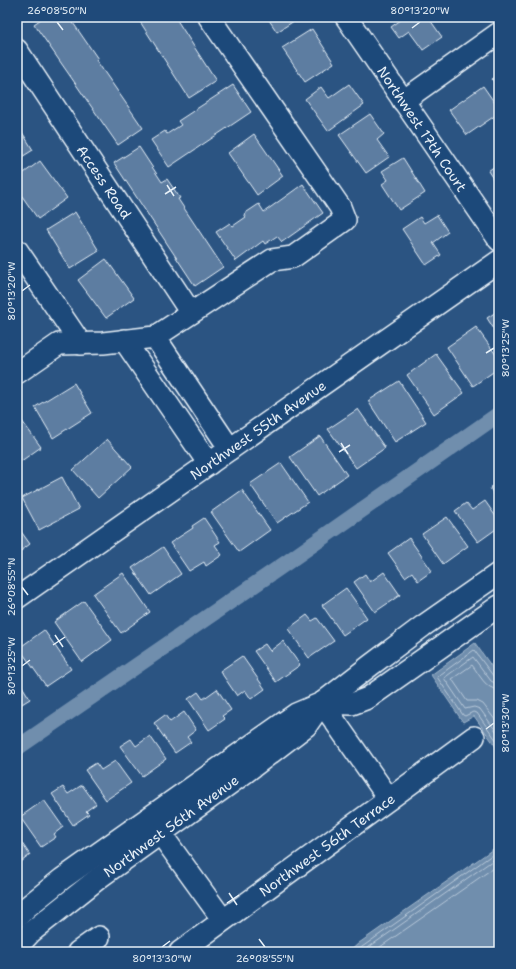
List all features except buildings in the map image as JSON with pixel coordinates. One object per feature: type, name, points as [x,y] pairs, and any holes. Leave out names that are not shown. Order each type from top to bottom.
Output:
[{"type":"street","points":[[17,373],[59,344],[81,344],[155,337],[272,260],[293,257],[345,220],[340,207],[209,17]]},
{"type":"street","name":"Northwest 17th Court","points":[[346,17],[499,240]]},
{"type":"street","points":[[403,101],[499,34]]},
{"type":"street","name":"Access Road","points":[[17,50],[191,313]]},
{"type":"street","points":[[17,250],[81,344]]},
{"type":"street","name":"Northwest 55th Avenue","points":[[17,598],[499,262]]},
{"type":"street","points":[[155,337],[230,449]]},
{"type":"street","points":[[124,340],[208,464]]},
{"type":"street","name":"Northwest 56th Avenue","points":[[17,918],[27,907],[62,880],[246,772],[306,726],[322,703],[412,634],[499,573]]},
{"type":"street","points":[[322,703],[352,704],[368,698],[499,606]]},
{"type":"street","points":[[322,703],[389,799]]},
{"type":"street","name":"Northwest 56th Terrace","points":[[180,952],[474,737]]},
{"type":"street","points":[[155,825],[223,920]]},
{"type":"street","name":"Northwest 56th Avenue","points":[[17,947],[31,932],[94,882],[155,825]]},
{"type":"street","points":[[78,952],[99,937]]},
{"type":"water","points":[[475,643],[499,677],[499,751],[474,716],[463,722],[431,675]]},
{"type":"water","points":[[499,845],[499,952],[349,952],[359,943]]},
{"type":"waterway","points":[[17,748],[289,561],[499,414]]}]
